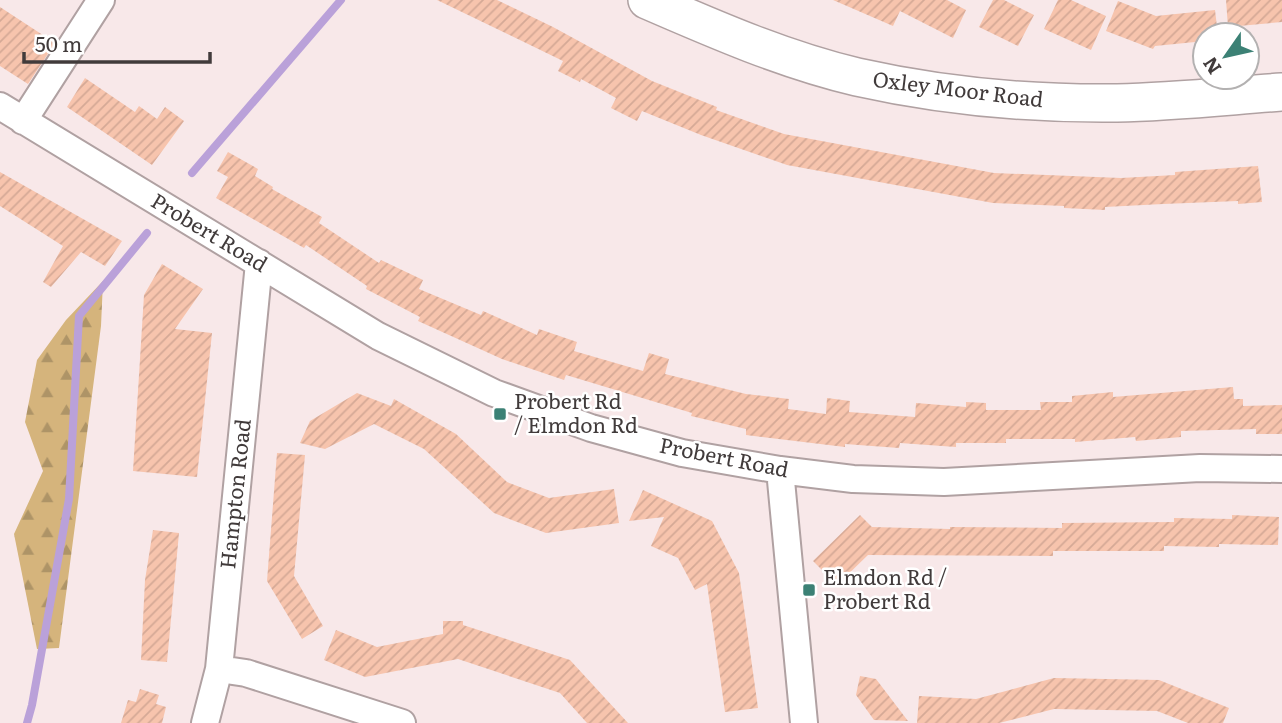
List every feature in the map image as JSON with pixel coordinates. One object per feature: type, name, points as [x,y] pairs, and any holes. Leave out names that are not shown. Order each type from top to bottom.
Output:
[{"type":"street","points":[[23,121],[101,0]]},
{"type":"street","name":"Oxley Moor Road","points":[[647,0],[754,45],[812,65],[912,87],[994,97],[1119,103],[1282,92]]},
{"type":"street","name":"Probert Road","points":[[0,106],[377,336],[494,393],[591,428],[682,453],[853,479],[944,482],[1200,468],[1282,469]]},
{"type":"street","name":"Hampton Road","points":[[205,723],[219,669],[259,263]]},
{"type":"street","points":[[780,470],[804,723]]},
{"type":"street","points":[[219,669],[246,673],[402,723]]},
{"type":"green space","points":[[103,281],[101,326],[59,648],[37,649],[14,534],[43,471],[25,422],[37,360],[66,320]]},
{"type":"building","points":[[437,0],[497,0],[652,81],[717,107],[716,110],[784,134],[994,173],[1121,178],[1258,166],[1262,202],[1163,204],[1105,207],[1105,210],[993,203],[787,165],[642,111],[637,121],[611,108],[616,98],[581,79],[580,82],[558,71],[563,61]]},
{"type":"building","points":[[833,0],[947,0],[966,10],[953,38],[900,11],[893,26]]},
{"type":"building","points":[[993,0],[1004,0],[1034,15],[1018,46],[979,27]]},
{"type":"building","points":[[1058,0],[1071,0],[1106,16],[1091,50],[1044,29]]},
{"type":"building","points":[[1226,0],[1282,0],[1282,22],[1261,24],[1261,21],[1228,21]]},
{"type":"building","points":[[1118,1],[1156,16],[1215,10],[1216,21],[1191,21],[1191,42],[1155,46],[1153,49],[1106,31]]},
{"type":"building","points":[[0,7],[55,43],[28,84],[0,66]]},
{"type":"building","points":[[85,78],[135,112],[139,106],[157,119],[165,107],[184,121],[152,165],[67,107]]},
{"type":"building","points":[[228,152],[258,169],[255,176],[273,187],[272,189],[322,217],[319,223],[379,263],[381,260],[423,280],[419,289],[481,315],[483,311],[537,335],[539,329],[577,342],[574,351],[643,371],[649,353],[669,359],[665,374],[746,394],[789,399],[788,409],[826,414],[827,398],[850,401],[849,412],[915,417],[916,403],[966,407],[966,402],[986,403],[986,410],[1041,410],[1040,402],[1072,402],[1072,396],[1113,392],[1113,397],[1233,387],[1234,399],[1243,399],[1243,406],[1282,405],[1282,434],[1256,434],[1256,429],[1181,431],[1181,437],[1136,441],[1135,437],[1075,442],[1075,439],[1006,439],[1006,443],[956,443],[956,447],[900,443],[899,448],[845,444],[845,447],[746,435],[746,429],[691,416],[692,413],[566,375],[564,380],[502,359],[418,321],[420,317],[366,289],[367,286],[306,245],[304,248],[216,198],[228,177],[217,171]]},
{"type":"building","points":[[0,172],[122,241],[105,266],[81,252],[51,287],[43,282],[63,246],[0,206]]},
{"type":"building","points":[[162,264],[203,289],[175,329],[212,333],[197,477],[133,471],[144,295]]},
{"type":"building","points":[[357,393],[391,406],[394,399],[456,434],[507,482],[549,498],[614,489],[619,523],[546,533],[494,513],[424,449],[374,424],[325,449],[300,443],[310,421]]},
{"type":"building","points":[[277,453],[305,455],[294,576],[323,626],[302,639],[267,581]]},
{"type":"building","points":[[643,490],[712,521],[739,573],[758,708],[725,712],[707,584],[695,590],[678,558],[651,546],[664,517],[629,521]]},
{"type":"building","points":[[860,515],[872,527],[950,529],[1062,528],[1062,523],[1174,522],[1174,518],[1232,519],[1232,515],[1279,517],[1278,545],[1164,546],[1164,551],[1053,551],[1053,556],[868,555],[837,585],[813,561]]},
{"type":"building","points":[[153,530],[179,533],[167,662],[141,660],[145,580]]},
{"type":"building","points":[[443,621],[463,621],[463,625],[570,660],[628,723],[587,723],[560,693],[458,659],[365,677],[324,660],[336,630],[377,647],[443,634]]},
{"type":"building","points":[[860,676],[876,679],[908,721],[874,720],[856,695]]},
{"type":"building","points":[[1054,678],[1159,680],[1229,708],[1223,723],[1188,723],[1157,711],[1054,709],[999,723],[917,723],[919,696],[976,699]]},
{"type":"building","points":[[140,689],[159,695],[156,704],[166,707],[162,723],[121,723],[128,700],[136,702]]},
{"type":"waterway","points":[[192,173],[341,0]]},
{"type":"waterway","points":[[27,723],[69,499],[79,316],[147,233]]},
{"type":"place","name":"Probert Rd / Elmdon Rd","points":[[500,414]]},
{"type":"place","name":"Elmdon Rd / Probert Rd","points":[[809,590]]}]
